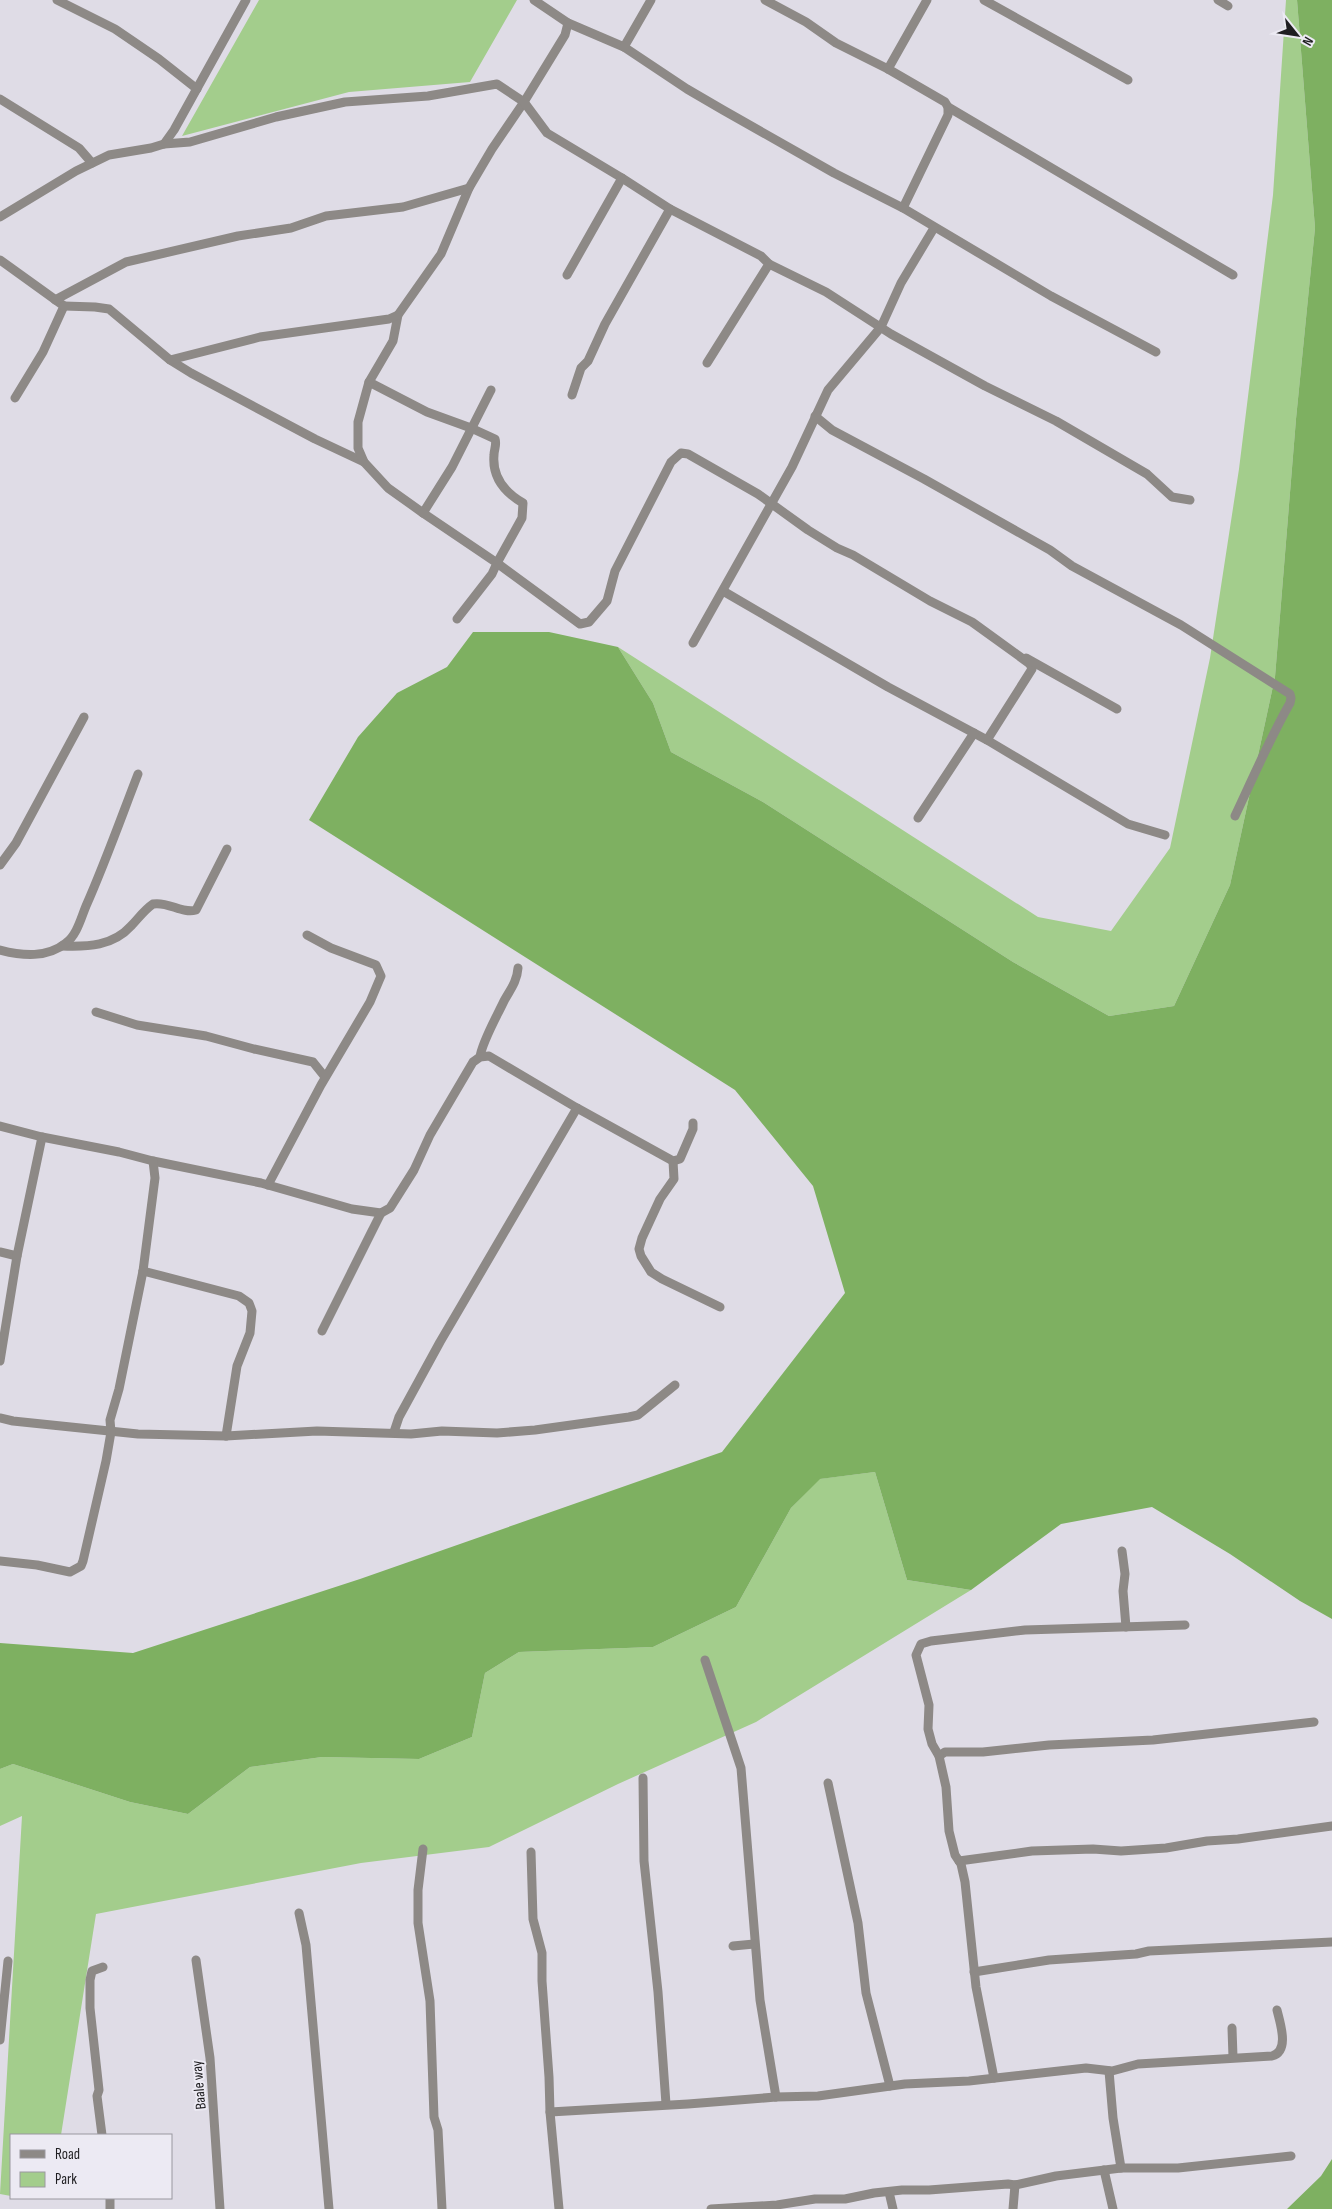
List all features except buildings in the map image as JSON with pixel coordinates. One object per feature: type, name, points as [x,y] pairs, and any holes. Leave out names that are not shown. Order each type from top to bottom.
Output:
[{"type":"street","points":[[57,0],[114,29],[159,59],[197,89]]},
{"type":"street","points":[[164,144],[174,130],[246,0]]},
{"type":"street","points":[[534,0],[568,23],[624,47],[701,97],[834,173],[903,208],[1051,296],[1156,352]]},
{"type":"street","points":[[624,47],[651,0]]},
{"type":"street","points":[[765,0],[806,22],[836,44],[888,69],[945,102],[948,107],[1233,275]]},
{"type":"street","points":[[888,69],[927,0]]},
{"type":"street","points":[[984,0],[1128,80]]},
{"type":"street","points":[[1218,0],[1228,6]]},
{"type":"street","points":[[568,23],[559,46],[469,188],[441,254],[398,315],[393,341],[369,382],[358,422],[358,448],[364,462],[388,488],[497,563],[580,624],[589,622],[607,601],[615,571],[664,472],[675,456],[681,453],[688,454],[758,494],[836,548],[853,555],[930,601],[972,622],[1019,654],[1117,709]]},
{"type":"street","points":[[0,217],[109,155],[164,144],[190,142],[276,117],[346,102],[428,96],[497,84],[524,102],[547,133],[670,209],[761,256],[769,264],[826,292],[881,327],[985,386],[1056,421],[1147,474],[1172,497],[1190,500]]},
{"type":"street","points":[[0,100],[79,148],[92,163]]},
{"type":"street","points":[[903,208],[942,131],[948,115],[948,107]]},
{"type":"street","points":[[566,275],[622,178]]},
{"type":"street","points":[[55,300],[126,262],[238,236],[290,228],[326,216],[403,207],[469,188]]},
{"type":"street","points":[[572,395],[581,368],[588,361],[605,324],[670,209]]},
{"type":"street","points":[[693,642],[792,467],[814,416],[828,390],[881,327],[901,283],[934,228]]},
{"type":"street","points":[[0,260],[64,306],[109,309],[170,360],[191,373],[316,439],[364,462]]},
{"type":"street","points":[[707,363],[769,264]]},
{"type":"street","points":[[15,398],[43,352],[64,306]]},
{"type":"street","points":[[170,360],[260,337],[389,319],[398,315]]},
{"type":"street","points":[[369,382],[427,412],[495,439],[494,471],[497,481],[523,503],[522,518],[492,574],[457,619]]},
{"type":"street","points":[[423,513],[452,467],[491,390]]},
{"type":"street","points":[[814,416],[832,430],[924,479],[1050,550],[1072,566],[1181,625],[1290,694],[1290,703],[1269,740],[1262,760],[1235,816]]},
{"type":"street","points":[[723,591],[888,687],[988,740],[1128,824],[1165,835]]},
{"type":"street","points":[[988,740],[1032,669],[1030,664],[1019,654]]},
{"type":"street","points":[[0,865],[16,843],[84,717]]},
{"type":"street","points":[[918,818],[974,733]]},
{"type":"street","points":[[0,950],[32,955],[49,953],[68,942],[75,932],[138,774]]},
{"type":"street","points":[[62,946],[94,946],[108,942],[129,929],[153,904],[165,904],[191,911],[196,910],[227,849]]},
{"type":"street","points":[[268,1185],[325,1077],[370,1002],[381,976],[376,965],[331,948],[307,935]]},
{"type":"street","points":[[480,1057],[484,1043],[514,985],[518,968]]},
{"type":"street","points":[[96,1012],[137,1025],[206,1036],[254,1050],[313,1062],[325,1077]]},
{"type":"street","points":[[0,1126],[42,1137],[119,1152],[153,1162],[268,1185],[352,1209],[380,1213],[390,1208],[395,1201],[414,1170],[445,1108],[473,1062],[480,1057],[489,1056],[577,1108],[673,1161],[680,1159],[693,1129],[692,1123]]},
{"type":"street","points":[[394,1432],[399,1418],[440,1342],[577,1108]]},
{"type":"street","points":[[0,1361],[17,1256],[42,1137]]},
{"type":"street","points":[[673,1161],[674,1178],[660,1200],[642,1238],[639,1249],[641,1256],[651,1272],[720,1307]]},
{"type":"street","points":[[0,1562],[37,1565],[70,1572],[81,1566],[111,1432],[110,1420],[119,1389],[143,1271],[155,1178],[153,1162]]},
{"type":"street","points":[[322,1331],[380,1213]]},
{"type":"street","points":[[0,1252],[17,1256]]},
{"type":"street","points":[[143,1271],[239,1296],[249,1303],[252,1311],[250,1334],[237,1366],[226,1436]]},
{"type":"street","points":[[0,1418],[111,1432],[171,1436],[226,1436],[317,1431],[411,1434],[442,1431],[497,1433],[535,1430],[638,1415],[675,1385]]},
{"type":"street","points":[[1122,1552],[1125,1574],[1123,1591],[1126,1627]]},
{"type":"street","points":[[994,2078],[974,1972],[965,1882],[959,1861],[955,1856],[949,1831],[946,1787],[939,1756],[932,1744],[928,1729],[929,1705],[916,1655],[921,1644],[1025,1630],[1185,1625]]},
{"type":"street","points":[[705,1660],[741,1768],[750,1858],[754,1944],[760,2000],[776,2097]]},
{"type":"street","points":[[939,1756],[945,1752],[983,1752],[1049,1745],[1153,1740],[1314,1722]]},
{"type":"street","points":[[643,1778],[644,1861],[658,1992],[666,2104]]},
{"type":"street","points":[[828,1783],[858,1923],[866,1992],[890,2086]]},
{"type":"street","points":[[959,1861],[1032,1851],[1093,1849],[1121,1851],[1166,1848],[1207,1840],[1238,1839],[1332,1826]]},
{"type":"street","points":[[422,1849],[418,1890],[418,1923],[430,2001],[434,2117],[438,2130],[442,2209]]},
{"type":"street","points":[[531,1852],[534,1919],[542,1953],[550,2112],[558,2209]]},
{"type":"street","points":[[299,1913],[306,1945],[330,2209]]},
{"type":"street","points":[[974,1972],[1077,1957],[1136,1954],[1148,1951],[1236,1945],[1332,1942]]},
{"type":"street","points":[[733,1946],[754,1944]]},
{"type":"street","name":"Baale way","points":[[196,1960],[210,2058],[220,2209]]},
{"type":"street","points":[[0,2040],[8,1961]]},
{"type":"street","points":[[102,2134],[90,2008],[90,1980],[92,1971],[103,1967]]},
{"type":"street","points":[[550,2112],[776,2097],[818,2096],[890,2086],[994,2078],[1086,2068],[1109,2071],[1138,2064],[1272,2056],[1281,2049],[1282,2033],[1277,2010]]},
{"type":"street","points":[[1232,2028],[1233,2057]]},
{"type":"street","points":[[1109,2071],[1113,2118],[1121,2168]]},
{"type":"street","points":[[711,2209],[778,2207],[814,2199],[845,2199],[889,2192],[1015,2185],[1056,2176],[1121,2168],[1178,2168],[1291,2156]]},
{"type":"street","points":[[1104,2170],[1113,2209]]},
{"type":"street","points":[[1014,2209],[1015,2185]]},
{"type":"street","points":[[889,2192],[893,2209]]},
{"type":"green space","points":[[259,0],[517,0],[470,82],[349,92],[182,136]]},
{"type":"green space","points":[[1286,0],[1297,0],[1315,228],[1296,419],[1275,677],[1230,885],[1174,1006],[1109,1016],[1013,962],[763,802],[671,752],[653,703],[618,647],[1038,917],[1111,931],[1170,848],[1210,658],[1239,469],[1273,195]]},
{"type":"green space","points":[[1297,0],[1332,0],[1332,1619],[1300,1601],[1230,1554],[1152,1507],[1061,1524],[971,1590],[907,1580],[875,1472],[820,1479],[791,1508],[736,1607],[653,1647],[519,1652],[485,1673],[472,1737],[419,1759],[322,1757],[250,1767],[188,1814],[130,1802],[13,1764],[0,1769],[0,1643],[133,1653],[360,1579],[722,1452],[845,1293],[813,1186],[735,1090],[309,820],[358,737],[397,693],[447,667],[473,632],[549,632],[618,647],[653,703],[671,752],[763,802],[1013,962],[1109,1016],[1174,1006],[1230,885],[1275,677],[1296,419],[1315,228]]},
{"type":"green space","points":[[875,1472],[907,1580],[971,1590],[756,1722],[618,1784],[489,1847],[361,1863],[96,1914],[61,2134],[10,2134],[10,2196],[0,2194],[22,1816],[0,1826],[0,1769],[13,1764],[130,1802],[188,1814],[250,1767],[322,1757],[419,1759],[472,1737],[485,1673],[519,1652],[653,1647],[736,1607],[791,1508],[819,1479]]},
{"type":"green space","points":[[1332,2159],[1332,2209],[1287,2209],[1321,2176]]}]
